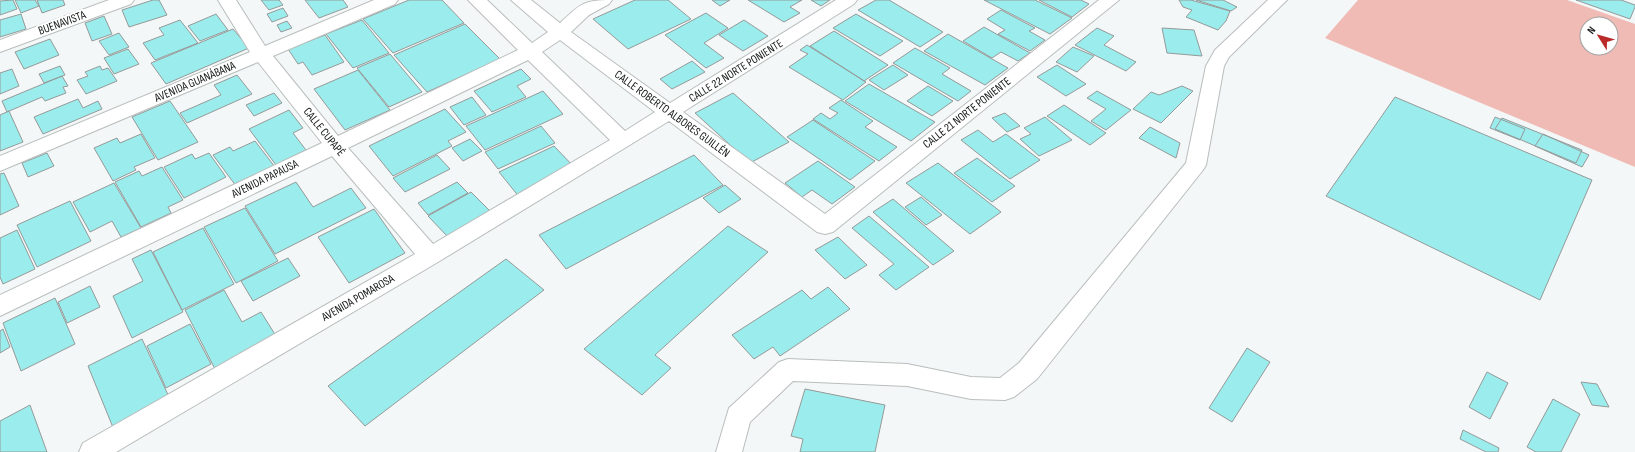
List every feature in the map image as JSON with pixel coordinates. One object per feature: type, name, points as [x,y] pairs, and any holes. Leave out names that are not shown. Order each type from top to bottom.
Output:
[{"type":"street","name":"BUENAVISTA","points":[[0,46],[124,0]]},
{"type":"street","name":"CALLE CUPAPÉ","points":[[227,0],[261,54],[335,146],[430,256]]},
{"type":"street","name":"AVENIDA GUANÁBANA","points":[[0,164],[389,0]]},
{"type":"street","points":[[477,0],[623,141]]},
{"type":"street","name":"CALLE ROBERTO ALBORES GUILLÉN","points":[[520,0],[560,32],[825,226]]},
{"type":"street","name":"AVENIDA PAPAUSA","points":[[0,306],[530,52],[560,32],[583,11],[603,0]]},
{"type":"street","name":"CALLE 22 NORTE PONIENTE","points":[[623,141],[848,0]]},
{"type":"street","name":"CALLE 21 NORTE PONIENTE","points":[[825,226],[1110,0]]},
{"type":"street","points":[[729,452],[738,416],[788,370],[907,375],[971,388],[1005,389],[1028,371],[1196,165],[1215,66],[1222,54],[1278,0]]},
{"type":"street","name":"AVENIDA POMAROSA","points":[[92,452],[430,256],[623,141]]},
{"type":"shaded area","points":[[1358,0],[1567,0],[1612,16],[1579,16],[1579,56],[1619,56],[1619,18],[1635,24],[1635,167],[1325,38]]},
{"type":"building","points":[[13,0],[17,9],[0,15],[0,1]]},
{"type":"building","points":[[15,0],[35,0],[39,6],[21,13]]},
{"type":"building","points":[[37,0],[63,0],[65,5],[42,13]]},
{"type":"building","points":[[153,0],[159,0],[167,15],[129,27],[122,10]]},
{"type":"building","points":[[261,0],[279,0],[283,5],[269,10]]},
{"type":"building","points":[[305,0],[343,0],[348,7],[319,18]]},
{"type":"building","points":[[409,0],[442,0],[464,23],[393,53],[363,19]]},
{"type":"building","points":[[635,0],[668,0],[691,19],[628,49],[593,19]]},
{"type":"building","points":[[712,0],[730,0],[720,6]]},
{"type":"building","points":[[748,0],[802,0],[790,7],[800,13],[784,22]]},
{"type":"building","points":[[811,0],[830,0],[821,6]]},
{"type":"building","points":[[876,0],[889,0],[943,32],[920,47],[858,10]]},
{"type":"building","points":[[984,0],[1035,0],[1072,18],[1050,34]]},
{"type":"building","points":[[1039,0],[1081,0],[1089,4],[1072,17]]},
{"type":"building","points":[[1179,0],[1191,0],[1230,11],[1226,21],[1218,30],[1186,17],[1192,10],[1183,7]]},
{"type":"building","points":[[1196,0],[1223,0],[1237,7],[1231,11]]},
{"type":"building","points":[[1576,0],[1621,0],[1635,5],[1635,7],[1630,19]]},
{"type":"building","points":[[283,8],[288,16],[272,22],[267,14]]},
{"type":"building","points":[[1001,10],[1035,28],[1029,31],[1045,40],[1030,51],[998,34],[1005,30],[987,19]]},
{"type":"building","points":[[706,13],[728,28],[704,43],[724,58],[706,68],[665,35]]},
{"type":"building","points":[[21,14],[26,29],[0,37],[0,20]]},
{"type":"building","points":[[216,14],[228,30],[200,41],[188,26]]},
{"type":"building","points":[[856,14],[903,41],[880,56],[833,28]]},
{"type":"building","points":[[104,16],[112,34],[92,41],[85,23]]},
{"type":"building","points":[[180,20],[198,43],[155,60],[143,43],[164,35],[159,28]]},
{"type":"building","points":[[362,20],[389,53],[353,68],[326,34]]},
{"type":"building","points":[[744,20],[768,36],[743,51],[719,35]]},
{"type":"building","points":[[287,21],[292,28],[281,32],[277,25]]},
{"type":"building","points":[[465,24],[500,59],[427,92],[394,55]]},
{"type":"building","points":[[984,27],[1030,53],[1018,61],[1001,52],[992,58],[963,41]]},
{"type":"building","points":[[1097,28],[1114,36],[1104,45],[1136,62],[1126,71],[1075,45]]},
{"type":"building","points":[[1162,28],[1194,30],[1202,56],[1167,53]]},
{"type":"building","points":[[233,29],[249,48],[166,84],[151,63]]},
{"type":"building","points":[[834,31],[888,65],[864,81],[810,46]]},
{"type":"building","points":[[119,33],[129,47],[109,55],[99,41]]},
{"type":"building","points":[[948,34],[1008,68],[985,85],[924,51]]},
{"type":"building","points":[[325,35],[344,62],[312,75],[303,62],[298,64],[288,49]]},
{"type":"building","points":[[50,39],[59,55],[24,69],[15,52]]},
{"type":"building","points":[[807,45],[866,82],[843,100],[789,67],[808,54],[800,50]]},
{"type":"building","points":[[1073,47],[1094,56],[1077,72],[1056,62]]},
{"type":"building","points":[[915,48],[950,68],[942,74],[971,91],[958,101],[893,63]]},
{"type":"building","points":[[128,49],[139,64],[114,74],[104,58]]},
{"type":"building","points":[[390,54],[422,92],[389,107],[357,68]]},
{"type":"building","points":[[692,61],[705,72],[672,89],[660,79]]},
{"type":"building","points":[[893,65],[908,75],[884,90],[869,80]]},
{"type":"building","points":[[1057,65],[1086,84],[1066,96],[1037,77]]},
{"type":"building","points":[[60,66],[65,75],[44,83],[39,74]]},
{"type":"building","points":[[100,66],[102,70],[108,68],[117,81],[86,94],[77,80],[88,76],[85,72]]},
{"type":"building","points":[[12,69],[19,86],[0,94],[0,73]]},
{"type":"building","points":[[521,69],[531,79],[517,86],[526,97],[492,112],[474,91]]},
{"type":"building","points":[[358,70],[390,110],[345,130],[314,89]]},
{"type":"building","points":[[237,75],[252,94],[187,123],[180,113],[221,95],[214,85]]},
{"type":"building","points":[[62,76],[68,86],[63,87],[66,93],[45,101],[42,97],[7,112],[2,101]]},
{"type":"building","points":[[869,84],[935,122],[911,141],[845,101]]},
{"type":"building","points":[[928,86],[953,101],[932,116],[907,101]]},
{"type":"building","points":[[1182,86],[1193,91],[1161,123],[1133,109],[1151,92],[1159,95]]},
{"type":"building","points":[[543,91],[563,114],[485,150],[466,126]]},
{"type":"building","points":[[1097,91],[1131,110],[1106,130],[1091,121],[1106,109],[1087,98]]},
{"type":"building","points":[[274,93],[282,103],[254,116],[246,105]]},
{"type":"building","points":[[733,93],[789,142],[750,163],[695,113]]},
{"type":"building","points":[[472,97],[486,115],[464,125],[450,107]]},
{"type":"building","points":[[1395,97],[1592,180],[1540,300],[1326,196]]},
{"type":"building","points":[[78,99],[83,108],[98,101],[102,109],[43,134],[34,117]]},
{"type":"building","points":[[841,100],[873,121],[865,127],[897,147],[879,161],[813,119],[821,113],[830,119],[838,113],[829,108]]},
{"type":"building","points":[[170,101],[198,142],[158,160],[132,117]]},
{"type":"building","points":[[1064,105],[1106,133],[1090,145],[1047,116]]},
{"type":"building","points":[[445,109],[466,132],[448,141],[452,146],[393,176],[369,146]]},
{"type":"building","points":[[289,110],[303,128],[293,133],[306,150],[276,165],[249,129]]},
{"type":"building","points":[[9,111],[23,142],[0,151],[0,115]]},
{"type":"building","points":[[1005,113],[1020,126],[1007,132],[992,118]]},
{"type":"building","points":[[1045,117],[1072,140],[1039,156],[1020,139],[1031,134],[1024,128]]},
{"type":"building","points":[[1495,117],[1525,129],[1520,140],[1490,128]]},
{"type":"building","points":[[1502,118],[1582,150],[1576,163],[1495,129]]},
{"type":"building","points":[[813,120],[875,161],[850,180],[787,137]]},
{"type":"building","points":[[541,126],[555,143],[498,169],[485,152]]},
{"type":"building","points":[[1150,127],[1180,143],[1176,158],[1139,138]]},
{"type":"building","points":[[978,130],[993,142],[1006,134],[1040,160],[1010,179],[961,140]]},
{"type":"building","points":[[141,134],[155,158],[134,167],[136,170],[113,181],[94,148],[117,138],[120,143]]},
{"type":"building","points":[[1543,134],[1589,155],[1582,167],[1535,146]]},
{"type":"building","points":[[470,139],[482,151],[463,161],[452,148]]},
{"type":"building","points":[[255,141],[275,167],[236,186],[213,155],[230,147],[233,151]]},
{"type":"building","points":[[554,146],[576,169],[520,198],[499,172]]},
{"type":"building","points":[[47,153],[54,166],[28,177],[22,163]]},
{"type":"building","points":[[209,153],[226,177],[184,198],[164,167],[192,154],[195,159]]},
{"type":"building","points":[[437,155],[450,169],[405,192],[393,178]]},
{"type":"building","points":[[694,155],[723,185],[566,269],[539,235]]},
{"type":"building","points":[[977,158],[1015,186],[992,202],[954,173]]},
{"type":"building","points":[[818,161],[855,187],[832,204],[812,190],[802,197],[785,183]]},
{"type":"building","points":[[938,163],[1001,212],[970,234],[906,183]]},
{"type":"building","points":[[162,167],[183,200],[168,207],[171,213],[141,227],[115,182],[139,171],[142,176]]},
{"type":"building","points":[[4,173],[19,206],[0,215],[0,174]]},
{"type":"building","points":[[296,182],[313,207],[351,188],[366,208],[275,254],[245,206]]},
{"type":"building","points":[[457,182],[468,193],[428,215],[418,203]]},
{"type":"building","points":[[114,183],[141,228],[121,237],[112,221],[90,232],[73,202]]},
{"type":"building","points":[[725,185],[741,199],[719,213],[703,198]]},
{"type":"building","points":[[471,192],[491,212],[448,237],[428,216]]},
{"type":"building","points":[[921,197],[942,215],[926,225],[905,207]]},
{"type":"building","points":[[893,199],[954,251],[933,265],[873,212]]},
{"type":"building","points":[[70,201],[91,241],[37,267],[17,225]]},
{"type":"building","points":[[245,208],[278,261],[236,283],[204,227]]},
{"type":"building","points":[[374,209],[405,253],[349,283],[318,237]]},
{"type":"building","points":[[869,216],[929,267],[896,290],[879,275],[894,264],[852,228]]},
{"type":"building","points":[[728,226],[768,252],[655,355],[671,368],[642,395],[584,349]]},
{"type":"building","points":[[203,228],[234,284],[182,310],[153,252]]},
{"type":"building","points":[[17,230],[35,269],[3,284],[0,277],[0,238]]},
{"type":"building","points":[[838,237],[867,265],[845,279],[815,250]]},
{"type":"building","points":[[151,250],[183,312],[132,338],[113,296],[143,281],[132,259]]},
{"type":"building","points":[[288,258],[300,276],[253,301],[241,281]]},
{"type":"building","points":[[506,259],[544,290],[365,426],[328,386]]},
{"type":"building","points":[[90,286],[100,307],[67,323],[58,302]]},
{"type":"building","points":[[828,287],[850,309],[780,356],[773,347],[754,359],[732,335],[802,290],[811,299]]},
{"type":"building","points":[[224,290],[242,322],[261,312],[276,336],[215,369],[185,310]]},
{"type":"building","points":[[55,298],[75,344],[21,371],[3,323]]},
{"type":"building","points":[[190,324],[211,364],[166,388],[147,346]]},
{"type":"building","points":[[3,329],[10,347],[0,353],[0,331]]},
{"type":"building","points":[[142,339],[170,399],[114,430],[88,366]]},
{"type":"building","points":[[1247,348],[1270,362],[1232,422],[1209,408]]},
{"type":"building","points":[[1487,372],[1508,383],[1490,419],[1469,407]]},
{"type":"building","points":[[1581,382],[1597,384],[1609,407],[1592,405]]},
{"type":"building","points":[[805,389],[885,405],[875,452],[800,452],[803,439],[791,436]]},
{"type":"building","points":[[1553,399],[1580,414],[1561,452],[1536,452],[1527,447]]},
{"type":"building","points":[[30,405],[47,452],[0,452],[0,421]]},
{"type":"building","points":[[1463,430],[1499,448],[1498,452],[1486,452],[1460,439]]}]
